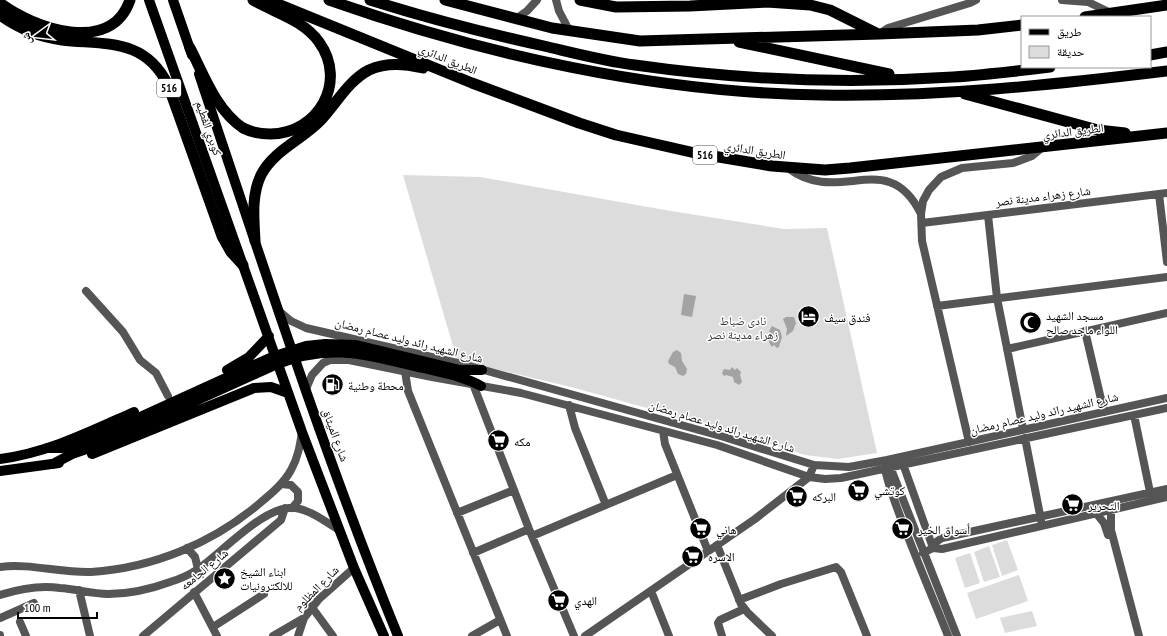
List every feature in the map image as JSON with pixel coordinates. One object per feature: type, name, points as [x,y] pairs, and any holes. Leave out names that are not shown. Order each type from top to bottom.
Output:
[{"type":"highway","points":[[0,3],[19,16],[36,24],[52,29],[82,32],[98,30],[113,23],[124,11],[130,0]]},
{"type":"highway","points":[[190,48],[219,103],[230,117],[245,128],[261,133],[277,134],[298,128],[306,123],[324,104],[329,89],[330,65],[325,50],[319,41],[306,28],[285,15],[253,0]]},
{"type":"highway","name":"الطريق الدائري","points":[[268,0],[472,83],[579,123],[616,135],[695,153],[788,168],[825,170],[850,168],[1167,133]]},
{"type":"highway","name":"الطريق الدائري","points":[[329,0],[371,15],[498,50],[597,72],[653,81],[730,90],[822,95],[890,95],[1056,85],[1167,71]]},
{"type":"highway","points":[[370,0],[447,23],[505,38],[633,65],[696,72],[791,79],[913,78],[954,77],[1040,68]]},
{"type":"highway","points":[[445,0],[569,30],[640,40],[878,34],[978,30],[1021,25]]},
{"type":"highway","points":[[580,0],[616,7],[690,6],[767,2],[810,5],[830,10],[878,34]]},
{"type":"highway","points":[[1092,16],[1167,4]]},
{"type":"highway","name":"516","points":[[0,15],[23,28],[47,37],[113,44],[132,48],[149,58],[168,85],[222,236],[231,252],[243,265]]},
{"type":"highway","points":[[722,38],[913,78]]},
{"type":"highway","points":[[1151,55],[1167,52]]},
{"type":"highway","name":"516","points":[[255,241],[254,199],[262,174],[278,154],[321,121],[362,75],[376,68],[400,64],[424,69],[472,83]]},
{"type":"highway","points":[[957,92],[1098,130],[1154,134]]},
{"type":"main road","name":"كوبري الفطيم","points":[[149,0],[243,265]]},
{"type":"main road","name":"كوبري الفطيم","points":[[173,0],[255,241]]},
{"type":"main road","name":"شارع الميثاق","points":[[255,241],[358,535],[398,636]]},
{"type":"main road","points":[[243,265],[302,432],[339,530],[384,636]]},
{"type":"main road","points":[[53,464],[65,457],[98,445],[243,362],[269,336]]},
{"type":"main road","points":[[0,459],[47,448],[304,354],[345,352],[398,358],[460,370],[482,370]]},
{"type":"main road","points":[[398,358],[462,377],[477,385]]},
{"type":"main road","points":[[243,362],[249,364],[255,371],[257,378],[254,388]]},
{"type":"main road","points":[[0,470],[53,464],[105,449],[254,388],[271,387],[288,393]]},
{"type":"street","points":[[517,18],[527,11],[537,0]]},
{"type":"street","points":[[556,0],[559,11],[569,30]]},
{"type":"street","points":[[878,34],[888,28],[976,0]]},
{"type":"street","points":[[1062,0],[1088,2],[1111,13]]},
{"type":"street","points":[[969,442],[922,241],[921,214],[923,201],[937,180],[946,174],[962,168],[1013,163],[1032,156],[1043,147]]},
{"type":"street","points":[[788,168],[802,177],[823,183],[874,179],[890,182],[908,193],[921,214]]},
{"type":"street","points":[[1163,193],[1167,262]]},
{"type":"street","name":"شارع زهراء مدينة نصر","points":[[922,223],[1163,193]]},
{"type":"street","points":[[988,215],[997,298],[1008,349],[1022,429]]},
{"type":"street","points":[[937,306],[1167,278]]},
{"type":"street","points":[[86,291],[123,332],[140,360],[154,370],[173,402]]},
{"type":"street","name":"شارع الشهيد رائد وليد عصام رمضان","points":[[279,311],[296,324],[320,331],[402,349],[482,370],[724,437],[814,465],[845,467],[903,464],[1167,408]]},
{"type":"street","points":[[1008,349],[1167,313]]},
{"type":"street","points":[[306,389],[312,375],[321,364],[314,356],[313,349],[314,341],[320,331]]},
{"type":"street","points":[[1085,331],[1104,412]]},
{"type":"street","name":"شارع الشهيد رائد وليد عصام رمضان","points":[[321,364],[330,360],[349,360],[521,393],[750,456],[809,477],[837,479],[969,442],[1167,398]]},
{"type":"street","points":[[405,371],[408,391],[507,636]]},
{"type":"street","points":[[477,385],[514,490],[574,636]]},
{"type":"street","points":[[593,412],[595,402]]},
{"type":"street","points":[[569,405],[575,428],[606,505]]},
{"type":"street","points":[[1134,415],[1150,492]]},
{"type":"street","points":[[663,431],[664,441],[708,551]]},
{"type":"street","points":[[0,567],[15,566],[71,572],[102,571],[138,566],[187,548],[236,521],[281,484],[295,462],[302,432]]},
{"type":"street","points":[[1025,438],[1041,520]]},
{"type":"street","points":[[903,464],[933,548]]},
{"type":"street","points":[[585,636],[755,519],[809,477],[814,465]]},
{"type":"street","points":[[888,465],[948,636]]},
{"type":"street","points":[[473,553],[606,505],[677,475]]},
{"type":"street","points":[[0,596],[31,588],[50,587],[109,594],[140,591],[170,582],[198,569],[258,521],[274,511],[288,508],[298,501],[298,492],[291,485],[281,484]]},
{"type":"street","points":[[1041,520],[1167,489]]},
{"type":"street","points":[[457,513],[514,490]]},
{"type":"street","points":[[924,553],[933,548],[936,542],[942,538],[1041,520],[1096,513],[1167,497]]},
{"type":"street","points":[[288,508],[308,512],[339,530]]},
{"type":"street","name":"شارع الجامعه","points":[[143,636],[281,520],[288,508]]},
{"type":"street","points":[[1112,510],[1112,530],[1139,636]]},
{"type":"street","points":[[1096,513],[1107,530],[1134,636]]},
{"type":"street","points":[[915,543],[924,553],[957,636]]},
{"type":"street","points":[[717,545],[744,609],[772,636]]},
{"type":"street","points":[[187,548],[195,557],[198,569]]},
{"type":"street","points":[[739,600],[781,584],[836,567],[841,572],[867,636]]},
{"type":"street","name":"شارع المظلوم","points":[[273,636],[304,618],[311,606],[354,568]]},
{"type":"street","points":[[68,589],[64,580],[65,575],[71,572]]},
{"type":"street","points":[[79,590],[90,636]]},
{"type":"street","points":[[651,591],[669,636]]},
{"type":"street","points":[[194,592],[217,636]]},
{"type":"street","points":[[213,627],[264,594]]},
{"type":"street","points":[[0,618],[34,603]]},
{"type":"street","points":[[311,606],[333,636]]},
{"type":"street","points":[[722,636],[718,624],[720,620],[744,609]]},
{"type":"street","points":[[298,636],[304,618]]},
{"type":"street","points":[[472,636],[500,620]]},
{"type":"street","points":[[20,622],[26,636]]},
{"type":"green space","name":"نادى ضباط زهراء مدينة نصر","points":[[403,175],[480,177],[665,210],[784,229],[827,228],[877,453],[838,459],[805,455],[722,429],[575,388],[457,360]]},
{"type":"green space","points":[[1007,540],[1018,570],[1002,576],[992,545]]},
{"type":"green space","points":[[989,546],[1000,577],[984,582],[974,552]]},
{"type":"green space","points":[[970,553],[980,583],[965,588],[955,558]]},
{"type":"green space","points":[[1019,575],[1028,601],[976,619],[967,593]]},
{"type":"green space","points":[[1032,611],[1037,626],[1005,633],[1000,618]]},
{"type":"shaded area","points":[[684,294],[696,296],[692,317],[681,315]]},
{"type":"shaded area","points":[[786,317],[794,317],[796,323],[793,331],[786,336],[787,329],[783,319]]},
{"type":"shaded area","points":[[772,326],[780,330],[782,337],[779,347],[777,348],[774,345],[772,347],[768,340],[768,334]]},
{"type":"shaded area","points":[[677,350],[681,353],[682,361],[687,369],[686,374],[683,376],[678,374],[675,367],[669,364],[668,361],[673,352]]},
{"type":"shaded area","points":[[732,367],[735,370],[737,368],[741,372],[740,375],[742,382],[739,385],[734,382],[733,377],[726,375],[724,376],[722,373],[724,369],[730,370]]},
{"type":"place","name":"فندق سيف","points":[[808,317]]},
{"type":"place","name":"مسجد الشهيد اللواء ماجد صالح","points":[[1030,322]]},
{"type":"place","name":"محطة وطنية","points":[[332,385]]},
{"type":"place","name":"مكه","points":[[499,441]]},
{"type":"place","name":"كوتشي","points":[[859,490]]},
{"type":"place","name":"البركه","points":[[797,496]]},
{"type":"place","name":"التحرير","points":[[1073,505]]},
{"type":"place","name":"هاني","points":[[700,529]]},
{"type":"place","name":"أسواق الخير","points":[[902,529]]},
{"type":"place","name":"الاسره","points":[[692,556]]},
{"type":"place","name":"ابناء الشيخ للالكترونيات","points":[[224,578]]},
{"type":"place","name":"الهدي","points":[[559,600]]}]
